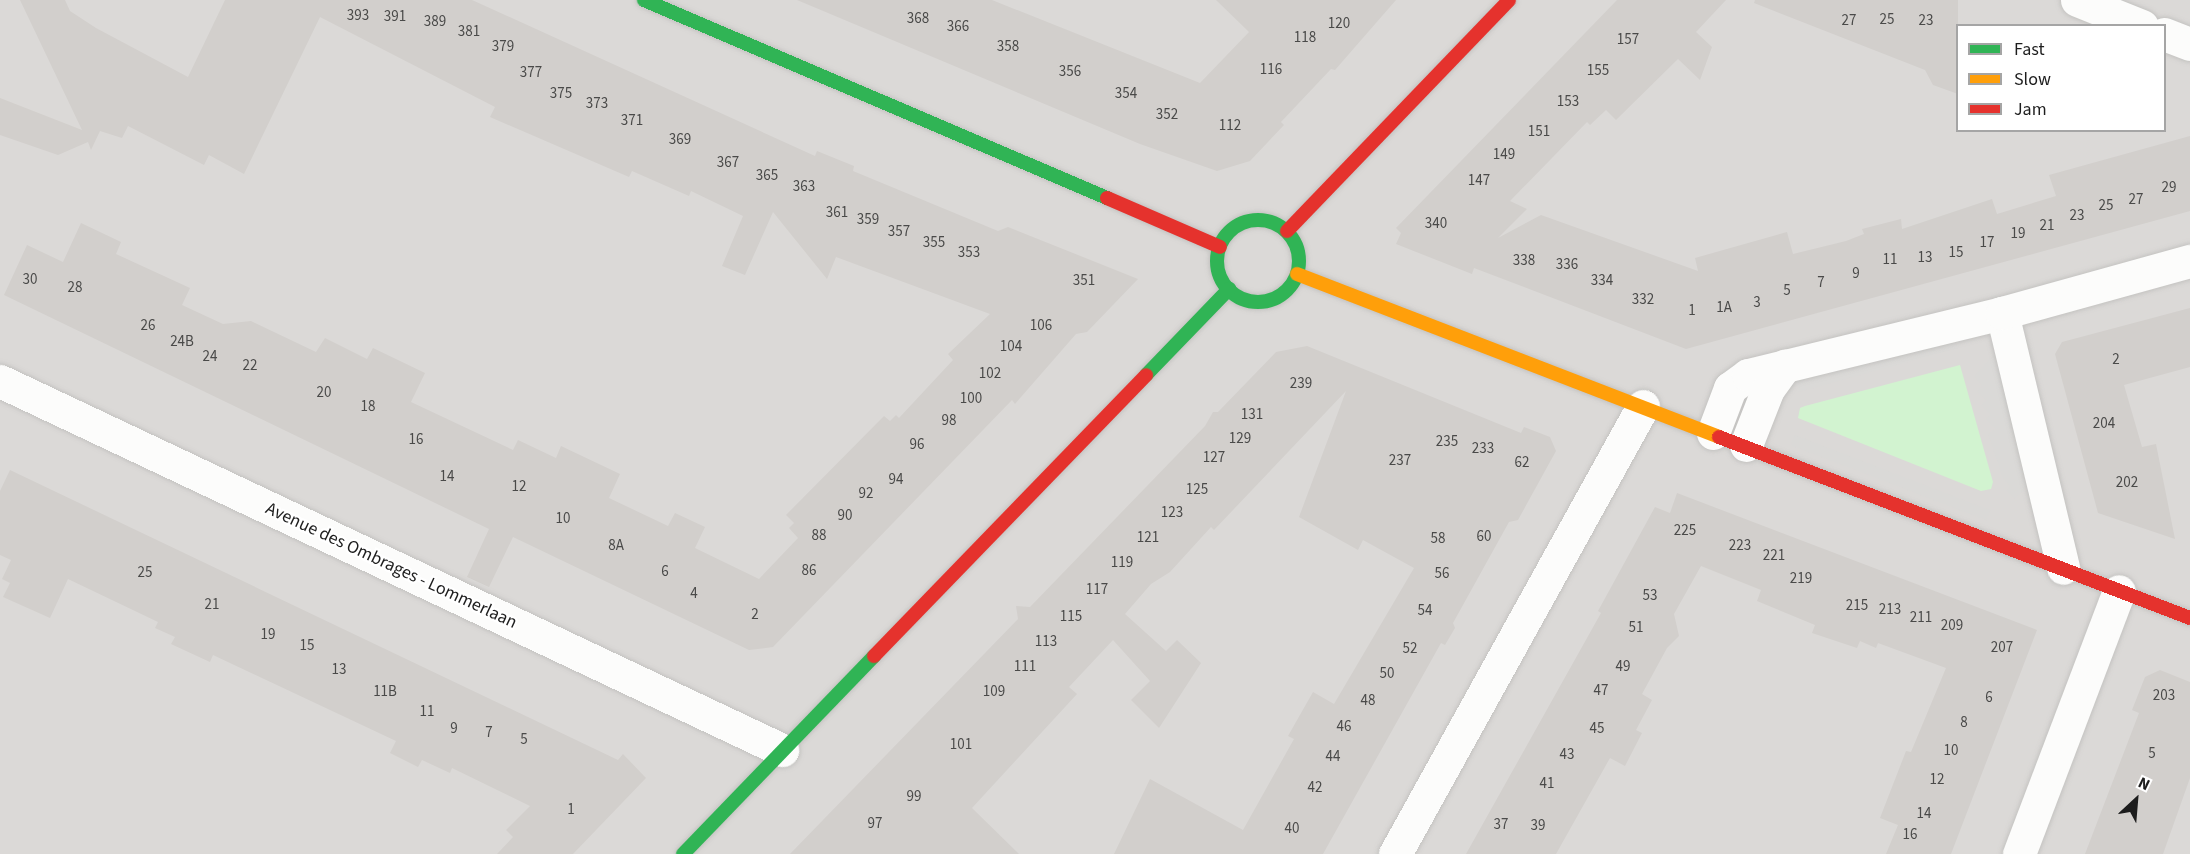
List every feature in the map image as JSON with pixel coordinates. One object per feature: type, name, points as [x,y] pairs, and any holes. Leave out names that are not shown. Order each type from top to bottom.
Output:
[{"type":"street","points":[[644,0],[1220,247]]},
{"type":"street","points":[[1287,231],[1509,0]]},
{"type":"street","points":[[2077,0],[2137,24]]},
{"type":"street","points":[[2166,35],[2190,44]]},
{"type":"street","points":[[1250,221],[1276,224],[1287,231],[1297,246],[1297,274],[1283,293],[1262,301],[1250,301],[1229,289],[1218,268],[1220,247],[1228,234],[1250,221]]},
{"type":"street","points":[[1713,433],[1730,388],[1748,375],[2001,313],[2190,261]]},
{"type":"street","points":[[1297,274],[1746,445],[2190,618]]},
{"type":"street","points":[[683,854],[1229,289]]},
{"type":"street","points":[[2001,313],[2063,568]]},
{"type":"street","points":[[1746,445],[1768,389],[1785,366]]},
{"type":"street","name":"Avenue des Ombrages - Lommerlaan","points":[[0,381],[782,750]]},
{"type":"street","points":[[1395,854],[1644,406]]},
{"type":"street","points":[[2019,854],[2119,591]]},
{"type":"shaded area","points":[[0,0],[2190,0],[2190,854],[0,854]]},
{"type":"shaded area","points":[[1963,339],[1958,348],[1799,392],[1796,381]]},
{"type":"shaded area","points":[[1994,355],[2031,484],[2014,499],[2006,491],[2010,486],[2003,478],[1988,434],[1995,429],[1985,419],[1990,415],[1981,406],[1986,400],[1977,392],[1982,386],[1974,376]]},
{"type":"shaded area","points":[[1795,435],[1990,510],[1986,520],[1791,445]]},
{"type":"green space","points":[[1960,365],[1993,482],[1991,489],[1981,491],[1798,418],[1800,408],[1805,406]]},
{"type":"building","points":[[20,0],[65,0],[70,11],[96,28],[188,77],[225,0],[472,0],[815,156],[817,151],[854,166],[853,171],[998,231],[1008,227],[1138,279],[1087,332],[1076,334],[1015,404],[1012,400],[773,647],[749,650],[513,537],[489,587],[467,577],[489,529],[4,295],[27,245],[63,262],[81,223],[121,242],[116,254],[190,288],[182,305],[223,324],[251,321],[316,352],[325,338],[367,359],[373,348],[425,373],[411,402],[513,450],[518,440],[556,458],[561,446],[620,474],[609,498],[668,526],[675,513],[705,527],[695,548],[759,579],[798,538],[789,528],[794,523],[786,515],[884,416],[890,421],[896,415],[899,418],[953,360],[948,354],[990,314],[836,257],[827,279],[773,212],[745,275],[722,266],[743,216],[691,191],[689,196],[632,171],[629,177],[490,117],[495,107],[320,17],[244,174],[209,155],[204,165],[128,126],[122,138],[100,131],[91,150],[88,142],[58,155],[0,135],[0,98],[82,130]]},
{"type":"building","points":[[797,0],[992,0],[1200,83],[1249,32],[1216,0],[1396,0],[1335,70],[1331,69],[1281,122],[1284,125],[1250,161],[1217,171],[1140,144]]},
{"type":"building","points":[[1617,0],[1726,0],[1696,32],[1712,47],[1700,80],[1678,59],[1616,120],[1606,110],[1590,125],[1587,122],[1510,201],[1527,209],[1498,238],[1541,215],[1698,271],[1695,258],[1787,232],[1793,254],[1846,241],[1864,234],[1862,229],[1901,219],[1902,229],[1992,199],[1997,214],[2056,196],[2049,175],[2190,136],[2190,211],[1686,349],[1474,268],[1472,274],[1396,244],[1401,233],[1396,228]]},
{"type":"building","points":[[1755,0],[1958,0],[1956,93],[1933,85],[1925,70],[1754,3]]},
{"type":"building","points":[[2190,308],[2190,367],[2124,385],[2142,447],[2156,444],[2175,539],[2098,513],[2055,354],[2062,342]]},
{"type":"building","points":[[1307,346],[1521,433],[1524,427],[1550,437],[1556,451],[1518,520],[1509,522],[1453,623],[1455,628],[1445,645],[1441,643],[1323,854],[1114,854],[1150,779],[1243,830],[1294,739],[1288,736],[1313,692],[1334,704],[1414,568],[1363,540],[1358,550],[1299,517],[1346,391],[1214,530],[1211,527],[1170,572],[1151,584],[1125,614],[1166,651],[1177,640],[1201,663],[1159,728],[1131,700],[1150,681],[1113,640],[1069,687],[1077,694],[972,808],[1019,854],[790,854],[1018,619],[1016,606],[1030,607],[1205,426],[1213,412],[1218,412],[1276,352]]},
{"type":"building","points":[[10,470],[618,760],[623,754],[646,778],[573,854],[497,854],[513,837],[506,830],[530,806],[452,768],[450,773],[422,760],[418,767],[390,753],[396,741],[213,655],[210,662],[171,644],[175,637],[155,628],[158,622],[68,579],[50,618],[3,597],[10,583],[2,579],[11,560],[0,555],[0,491]]},
{"type":"building","points":[[1677,493],[2037,630],[1951,854],[1886,854],[1898,825],[1880,818],[1906,751],[1911,752],[1946,668],[1878,643],[1876,648],[1860,641],[1857,648],[1812,633],[1815,625],[1757,601],[1761,590],[1701,566],[1674,614],[1679,636],[1667,648],[1642,694],[1652,700],[1636,730],[1642,733],[1625,766],[1610,758],[1556,854],[1466,854],[1601,613],[1598,611],[1655,507],[1670,513]]},
{"type":"building","points":[[2160,670],[2190,682],[2190,778],[2163,854],[2085,854],[2139,713],[2132,710],[2145,677]]},
{"type":"traffic: fast","points":[[644,0],[1107,198]]},
{"type":"traffic: fast","points":[[1258,220],[1274,223],[1287,232],[1296,245],[1299,261],[1296,277],[1287,290],[1274,299],[1258,302],[1242,299],[1229,290],[1220,277],[1217,261],[1220,245],[1229,232],[1242,223],[1258,220]]},
{"type":"traffic: fast","points":[[1146,375],[1229,289]]},
{"type":"traffic: fast","points":[[683,854],[874,656]]},
{"type":"traffic: slow","points":[[1297,274],[1719,437]]},
{"type":"traffic: jam","points":[[1287,231],[1509,0]]},
{"type":"traffic: jam","points":[[1107,198],[1220,247]]},
{"type":"traffic: jam","points":[[874,656],[1146,375]]},
{"type":"traffic: jam","points":[[1719,437],[2190,618]]}]
